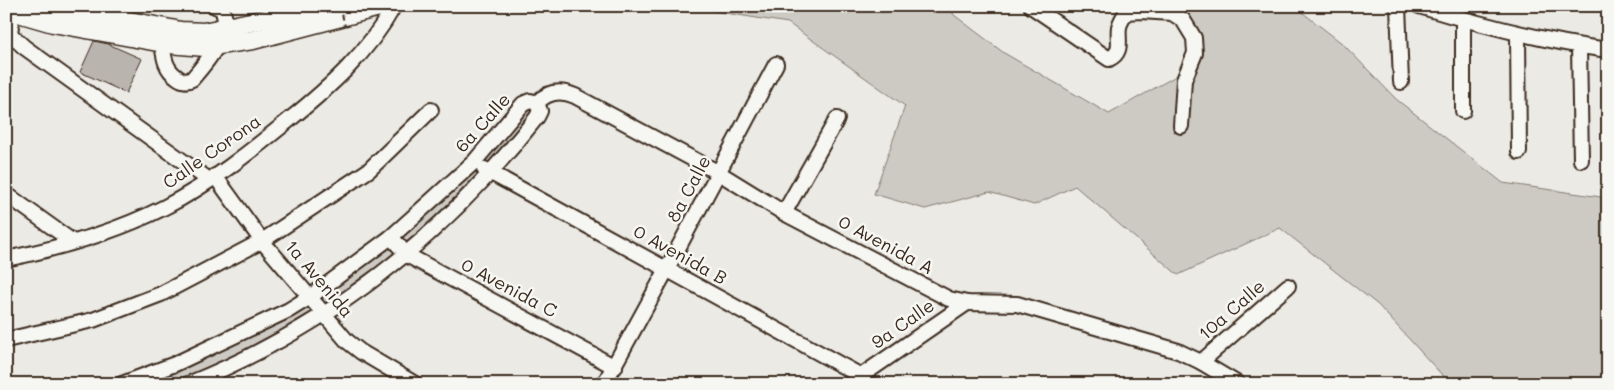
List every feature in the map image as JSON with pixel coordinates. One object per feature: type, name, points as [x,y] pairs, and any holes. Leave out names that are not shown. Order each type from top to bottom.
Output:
[{"type":"main road","points":[[52,6],[181,31],[204,32],[316,6]]},
{"type":"main road","points":[[10,8],[53,23],[190,47],[218,46],[253,40],[383,6]]},
{"type":"street","points":[[162,43],[167,68],[171,73],[187,82],[192,80],[218,46],[224,28],[224,12],[221,8],[215,6]]},
{"type":"street","name":"Calle Corona","points":[[6,259],[73,242],[124,225],[164,207],[212,178],[269,136],[343,73],[373,40],[394,6]]},
{"type":"street","points":[[1031,6],[1109,59],[1114,57],[1118,51],[1120,40],[1119,26],[1126,12],[1172,13],[1183,20],[1194,38],[1195,54],[1184,80],[1181,126]]},
{"type":"street","points":[[1398,6],[1400,82]]},
{"type":"street","points":[[1419,6],[1518,34],[1608,50]]},
{"type":"street","name":"1a Avenida","points":[[10,8],[8,33],[24,47],[212,178],[343,337],[355,348],[415,384]]},
{"type":"street","points":[[1463,20],[1463,111]]},
{"type":"street","points":[[1518,34],[1518,152]]},
{"type":"street","points":[[1579,46],[1581,160]]},
{"type":"street","name":"8a Calle","points":[[604,384],[615,367],[776,64]]},
{"type":"street","name":"0 Avenida A","points":[[538,103],[548,95],[561,92],[568,93],[719,173],[784,213],[949,299],[967,303],[1017,304],[1178,351],[1238,384]]},
{"type":"street","name":"6a Calle","points":[[130,382],[176,364],[242,333],[289,310],[310,297],[391,236],[474,162],[524,104],[530,101],[538,103],[540,110],[537,117],[491,174],[443,222],[407,254],[350,298],[325,314],[244,359],[188,384]]},
{"type":"street","points":[[6,340],[93,320],[161,294],[262,241],[369,170],[431,110]]},
{"type":"street","points":[[784,213],[837,118]]},
{"type":"street","name":"0 Avenida B","points":[[474,162],[491,174],[667,269],[864,380]]},
{"type":"street","points":[[6,194],[73,242]]},
{"type":"street","name":"0 Avenida C","points":[[391,236],[407,254],[615,367]]},
{"type":"street","name":"10a Calle","points":[[1201,362],[1288,286]]},
{"type":"street","name":"9a Calle","points":[[864,380],[967,303]]},
{"type":"path","points":[[340,6],[345,26]]},
{"type":"shaded area","points":[[681,6],[949,6],[954,15],[1004,53],[1109,114],[1190,68],[1190,26],[1145,6],[1294,6],[1343,44],[1396,99],[1503,183],[1608,198],[1608,384],[1457,384],[1442,375],[1378,305],[1280,228],[1178,275],[1075,186],[1034,205],[989,192],[925,209],[874,194],[905,106],[788,23]]},
{"type":"shaded area","points":[[537,103],[516,144],[350,298],[188,384],[122,384],[242,333],[391,237],[523,104]]},
{"type":"building","points":[[94,41],[108,44],[142,59],[126,93],[80,72]]}]
